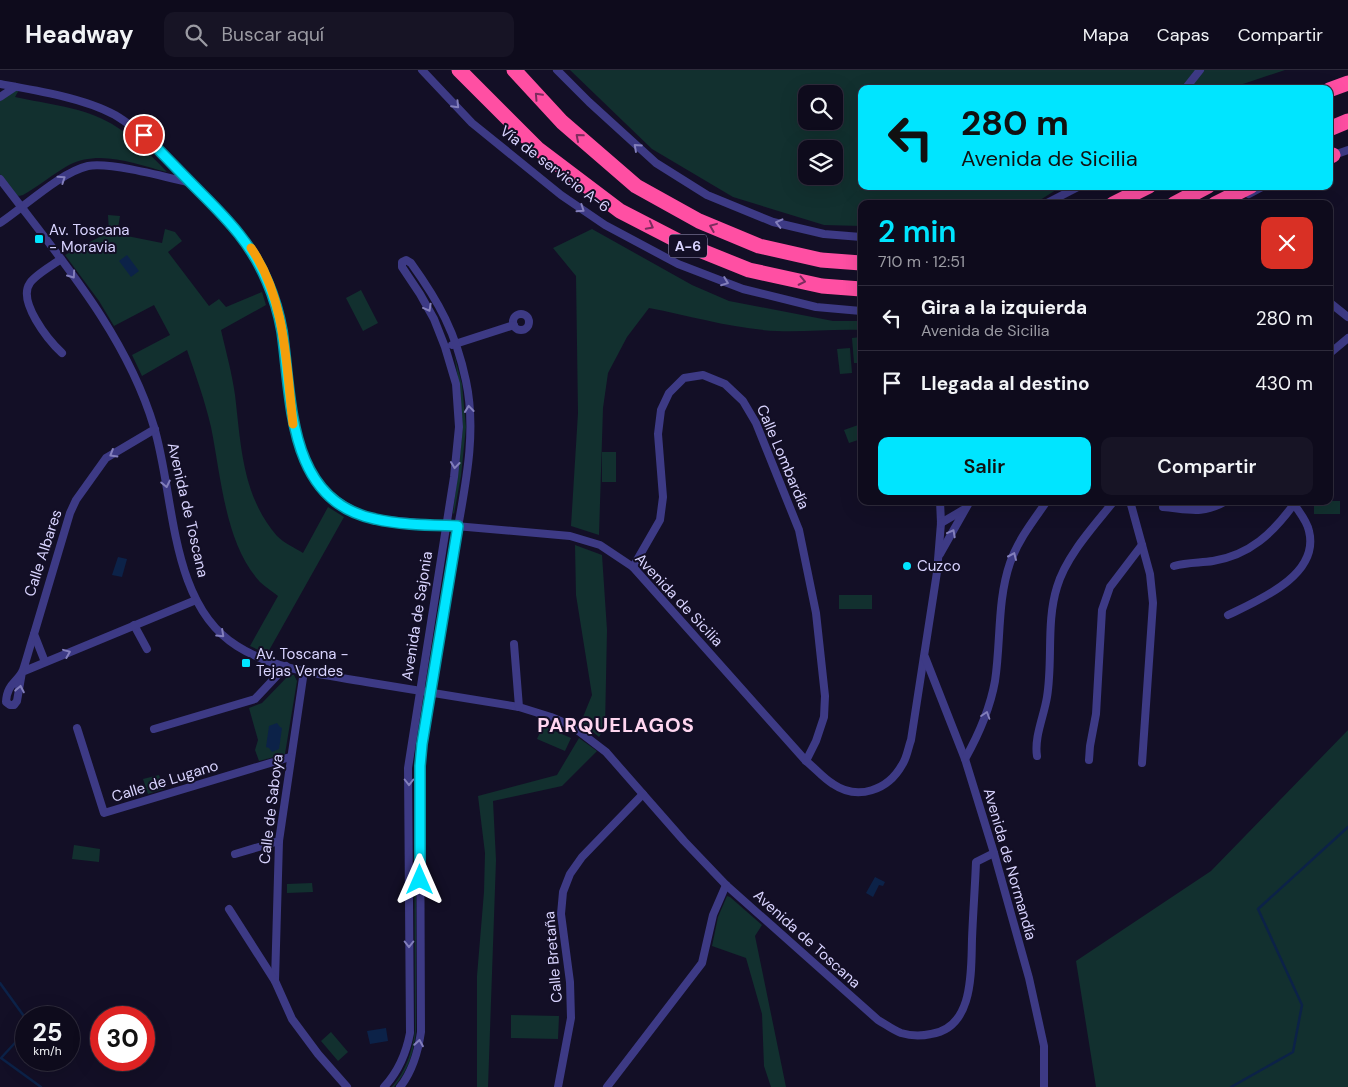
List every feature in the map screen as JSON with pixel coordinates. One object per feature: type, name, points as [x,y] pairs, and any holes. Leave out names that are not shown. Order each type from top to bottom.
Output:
[{"type":"highway","name":"A-6","points":[[459,70],[538,148],[620,210],[682,244],[749,270],[822,286],[858,289]]},
{"type":"highway","name":"A-6","points":[[514,70],[562,122],[636,186],[675,208],[699,221],[759,246],[821,260],[858,263]]},
{"type":"highway","points":[[1333,89],[1348,83]]},
{"type":"highway","points":[[1333,128],[1348,122]]},
{"type":"highway","points":[[1122,200],[1141,190]]},
{"type":"highway","points":[[1182,200],[1200,190]]},
{"type":"highway","points":[[1223,200],[1243,190]]},
{"type":"street","name":"Vía de servicio A-6","points":[[422,70],[472,123],[561,195],[604,225],[678,264],[743,289],[816,307],[858,310]]},
{"type":"street","points":[[557,70],[656,163],[707,195],[773,222],[824,234],[858,237]]},
{"type":"street","points":[[1188,85],[1200,70]]},
{"type":"street","name":"Avenida de Sicilia","points":[[0,84],[81,102],[113,114],[144,135],[234,226],[252,250],[276,302],[282,329],[293,424],[299,448],[309,470],[322,489],[339,504],[357,514],[375,519],[570,536],[600,544],[632,567],[806,761],[833,784],[850,791],[868,792],[883,787],[896,775],[904,763],[911,740],[939,557],[940,505]]},
{"type":"street","points":[[0,97],[15,87]]},
{"type":"street","points":[[1333,155],[1348,150]]},
{"type":"street","points":[[0,223],[70,173],[87,166],[103,165],[191,182]]},
{"type":"street","name":"Avenida de Toscana","points":[[0,179],[61,259],[99,314],[129,364],[155,429],[184,569],[196,600],[208,620],[220,634],[235,646],[251,655],[304,671],[519,707],[572,726],[620,766],[684,841],[726,885],[878,1020],[901,1033],[920,1036],[936,1033],[949,1028],[959,1018],[966,1000],[971,978],[976,862],[994,853]]},
{"type":"street","points":[[1053,200],[1072,190]]},
{"type":"street","points":[[1238,200],[1256,190]]},
{"type":"street","points":[[61,259],[30,282],[26,292],[26,300],[53,345],[62,353]]},
{"type":"street","name":"Avenida de Sajonia","points":[[384,1087],[402,1063],[410,1033],[408,768],[454,477],[459,427],[456,384],[446,347],[425,302],[402,267],[402,262],[406,260],[410,262],[430,289],[444,314],[456,343],[466,382],[471,426],[466,477],[430,692],[420,766],[421,1032],[416,1056],[411,1069],[400,1087]]},
{"type":"street","points":[[1333,305],[1348,317]]},
{"type":"street","points":[[446,347],[514,325]]},
{"type":"street","points":[[1333,351],[1348,338]]},
{"type":"street","name":"Calle Lombardía","points":[[632,567],[660,520],[663,497],[658,434],[661,410],[670,393],[684,378],[703,375],[725,384],[743,401],[756,423],[799,530],[816,613],[825,696],[824,716],[816,741],[806,761]]},
{"type":"street","name":"Calle Albares","points":[[155,429],[106,458],[76,500],[70,513],[22,672],[196,600]]},
{"type":"street","points":[[939,557],[968,505]]},
{"type":"street","points":[[965,759],[981,730],[993,689],[1002,593],[1010,563],[1022,536],[1044,505]]},
{"type":"street","points":[[1037,756],[1036,746],[1048,695],[1053,602],[1057,585],[1079,546],[1111,505]]},
{"type":"street","points":[[1131,505],[1150,574],[1153,603],[1142,763]]},
{"type":"street","points":[[1163,507],[1202,511],[1219,505]]},
{"type":"street","points":[[1174,566],[1226,558],[1246,550],[1275,529],[1293,505]]},
{"type":"street","points":[[1228,615],[1269,595],[1297,573],[1307,556],[1311,542],[1309,529],[1297,505]]},
{"type":"street","points":[[941,523],[956,516],[965,509]]},
{"type":"street","points":[[1089,760],[1096,714],[1102,610],[1110,587],[1142,545]]},
{"type":"street","points":[[134,625],[147,649]]},
{"type":"street","points":[[34,634],[45,662]]},
{"type":"street","points":[[514,644],[519,707]]},
{"type":"street","name":"Avenida de Normandía","points":[[924,656],[965,759],[1029,978],[1044,1046],[1044,1087]]},
{"type":"street","points":[[154,729],[255,699],[286,666]]},
{"type":"street","name":"Calle de Saboya","points":[[275,981],[279,841],[304,671]]},
{"type":"street","name":"Calle de Lugano","points":[[77,728],[104,813],[290,758]]},
{"type":"street","name":"Calle Bretaña","points":[[558,1087],[571,1018],[570,982],[561,914],[563,892],[570,874],[582,857],[643,794]]},
{"type":"street","points":[[235,854],[279,841]]},
{"type":"street","points":[[607,1087],[702,963],[713,915],[726,885]]},
{"type":"street","name":"Calle de Saboya","points":[[229,909],[275,981],[292,1019],[318,1054],[347,1087]]},
{"type":"green space","points":[[570,70],[1285,70],[1240,85],[858,85],[858,190],[1056,190],[1040,200],[858,200],[858,226],[824,225],[733,197],[652,149]]},
{"type":"green space","points":[[16,90],[19,90],[15,97],[77,110],[101,118],[134,140],[167,172],[130,162],[93,158],[69,165],[23,195],[19,196],[13,193],[0,174],[0,101]]},
{"type":"green space","points":[[108,215],[120,216],[117,234],[162,243],[165,229],[175,232],[182,241],[168,252],[209,306],[219,299],[226,307],[262,292],[266,305],[221,330],[235,395],[242,451],[250,487],[265,520],[277,536],[303,553],[328,507],[344,517],[267,654],[250,646],[278,596],[260,582],[248,566],[239,549],[226,509],[209,417],[187,350],[142,376],[132,355],[170,335],[154,305],[114,326],[99,301],[65,255],[109,232]]},
{"type":"green space","points":[[592,229],[692,285],[729,301],[833,321],[858,321],[858,330],[761,330],[649,308],[627,337],[608,373],[603,408],[599,535],[571,526],[578,413],[576,276],[553,248]]},
{"type":"green space","points":[[361,290],[378,323],[363,331],[346,298]]},
{"type":"green space","points":[[858,337],[858,363],[854,363],[852,338]]},
{"type":"green space","points":[[850,348],[852,373],[840,374],[837,349]]},
{"type":"green space","points":[[454,354],[462,384],[466,427],[461,476],[454,514],[463,427]]},
{"type":"green space","points":[[858,425],[858,440],[849,443],[844,430]]},
{"type":"green space","points":[[602,452],[616,452],[616,482],[602,482]]},
{"type":"green space","points":[[1333,501],[1340,501],[1340,514],[1314,514],[1314,505],[1333,505]]},
{"type":"green space","points":[[450,541],[428,680],[426,681],[426,680]]},
{"type":"green space","points":[[575,545],[602,555],[607,630],[605,727],[599,737],[581,722],[592,695],[576,595]]},
{"type":"green space","points":[[839,595],[872,595],[872,609],[839,609]]},
{"type":"green space","points":[[289,675],[294,675],[297,681],[285,754],[259,761],[255,750],[258,740],[249,708],[262,703]]},
{"type":"green space","points":[[423,703],[416,766],[416,1031],[414,1046],[407,1068],[399,1081],[392,1087],[408,1061],[415,1031],[414,766]]},
{"type":"green space","points":[[543,726],[571,738],[565,751],[537,739]]},
{"type":"green space","points":[[1348,730],[1348,1087],[1096,1087],[1076,961],[1211,871]]},
{"type":"green space","points":[[579,738],[597,751],[562,786],[493,801],[496,860],[488,1087],[477,1087],[477,976],[484,892],[485,853],[478,796],[557,775]]},
{"type":"green space","points":[[159,775],[164,789],[148,794],[143,779]]},
{"type":"green space","points":[[74,845],[100,849],[99,862],[72,859]]},
{"type":"green space","points":[[312,883],[313,892],[287,893],[287,884]]},
{"type":"green space","points":[[727,896],[762,925],[755,936],[786,1087],[771,1087],[764,1066],[762,1014],[746,958],[712,946],[718,917]]},
{"type":"green space","points":[[511,1015],[559,1016],[558,1039],[511,1038]]},
{"type":"green space","points":[[331,1032],[348,1052],[338,1061],[321,1041]]},
{"type":"water","points":[[127,255],[139,271],[131,277],[119,261]]},
{"type":"water","points":[[118,557],[127,559],[122,577],[112,575]]},
{"type":"water","points":[[277,723],[282,728],[279,749],[272,752],[266,747],[269,726]]},
{"type":"water","points":[[875,877],[885,882],[883,886],[879,885],[873,897],[866,893]]},
{"type":"water","points":[[386,1028],[388,1041],[370,1044],[367,1031]]},
{"type":"waterway","points":[[1231,1087],[1293,1052],[1302,1005],[1258,909],[1348,827]]},
{"type":"waterway","points":[[0,983],[17,1006]]},
{"type":"waterway","points":[[15,1043],[1,1058],[15,1068]]},
{"type":"waterway","points":[[19,1071],[41,1087]]},
{"type":"slow traffic","points":[[251,248],[276,302],[282,329],[293,424]]},
{"type":"place","name":"Av. Toscana - Moravia","points":[[39,239]]},
{"type":"place","name":"Cuzco","points":[[907,566]]},
{"type":"place","name":"Av. Toscana - Tejas Verdes","points":[[246,663]]},
{"type":"district","name":"PARQUELAGOS","points":[[616,725]]},
{"type":"route","points":[[144,135],[234,226],[252,250],[260,265],[276,302],[282,329],[293,424],[299,448],[309,470],[322,489],[339,504],[357,514],[375,519],[458,526],[422,744],[420,766],[420,880]]}]
